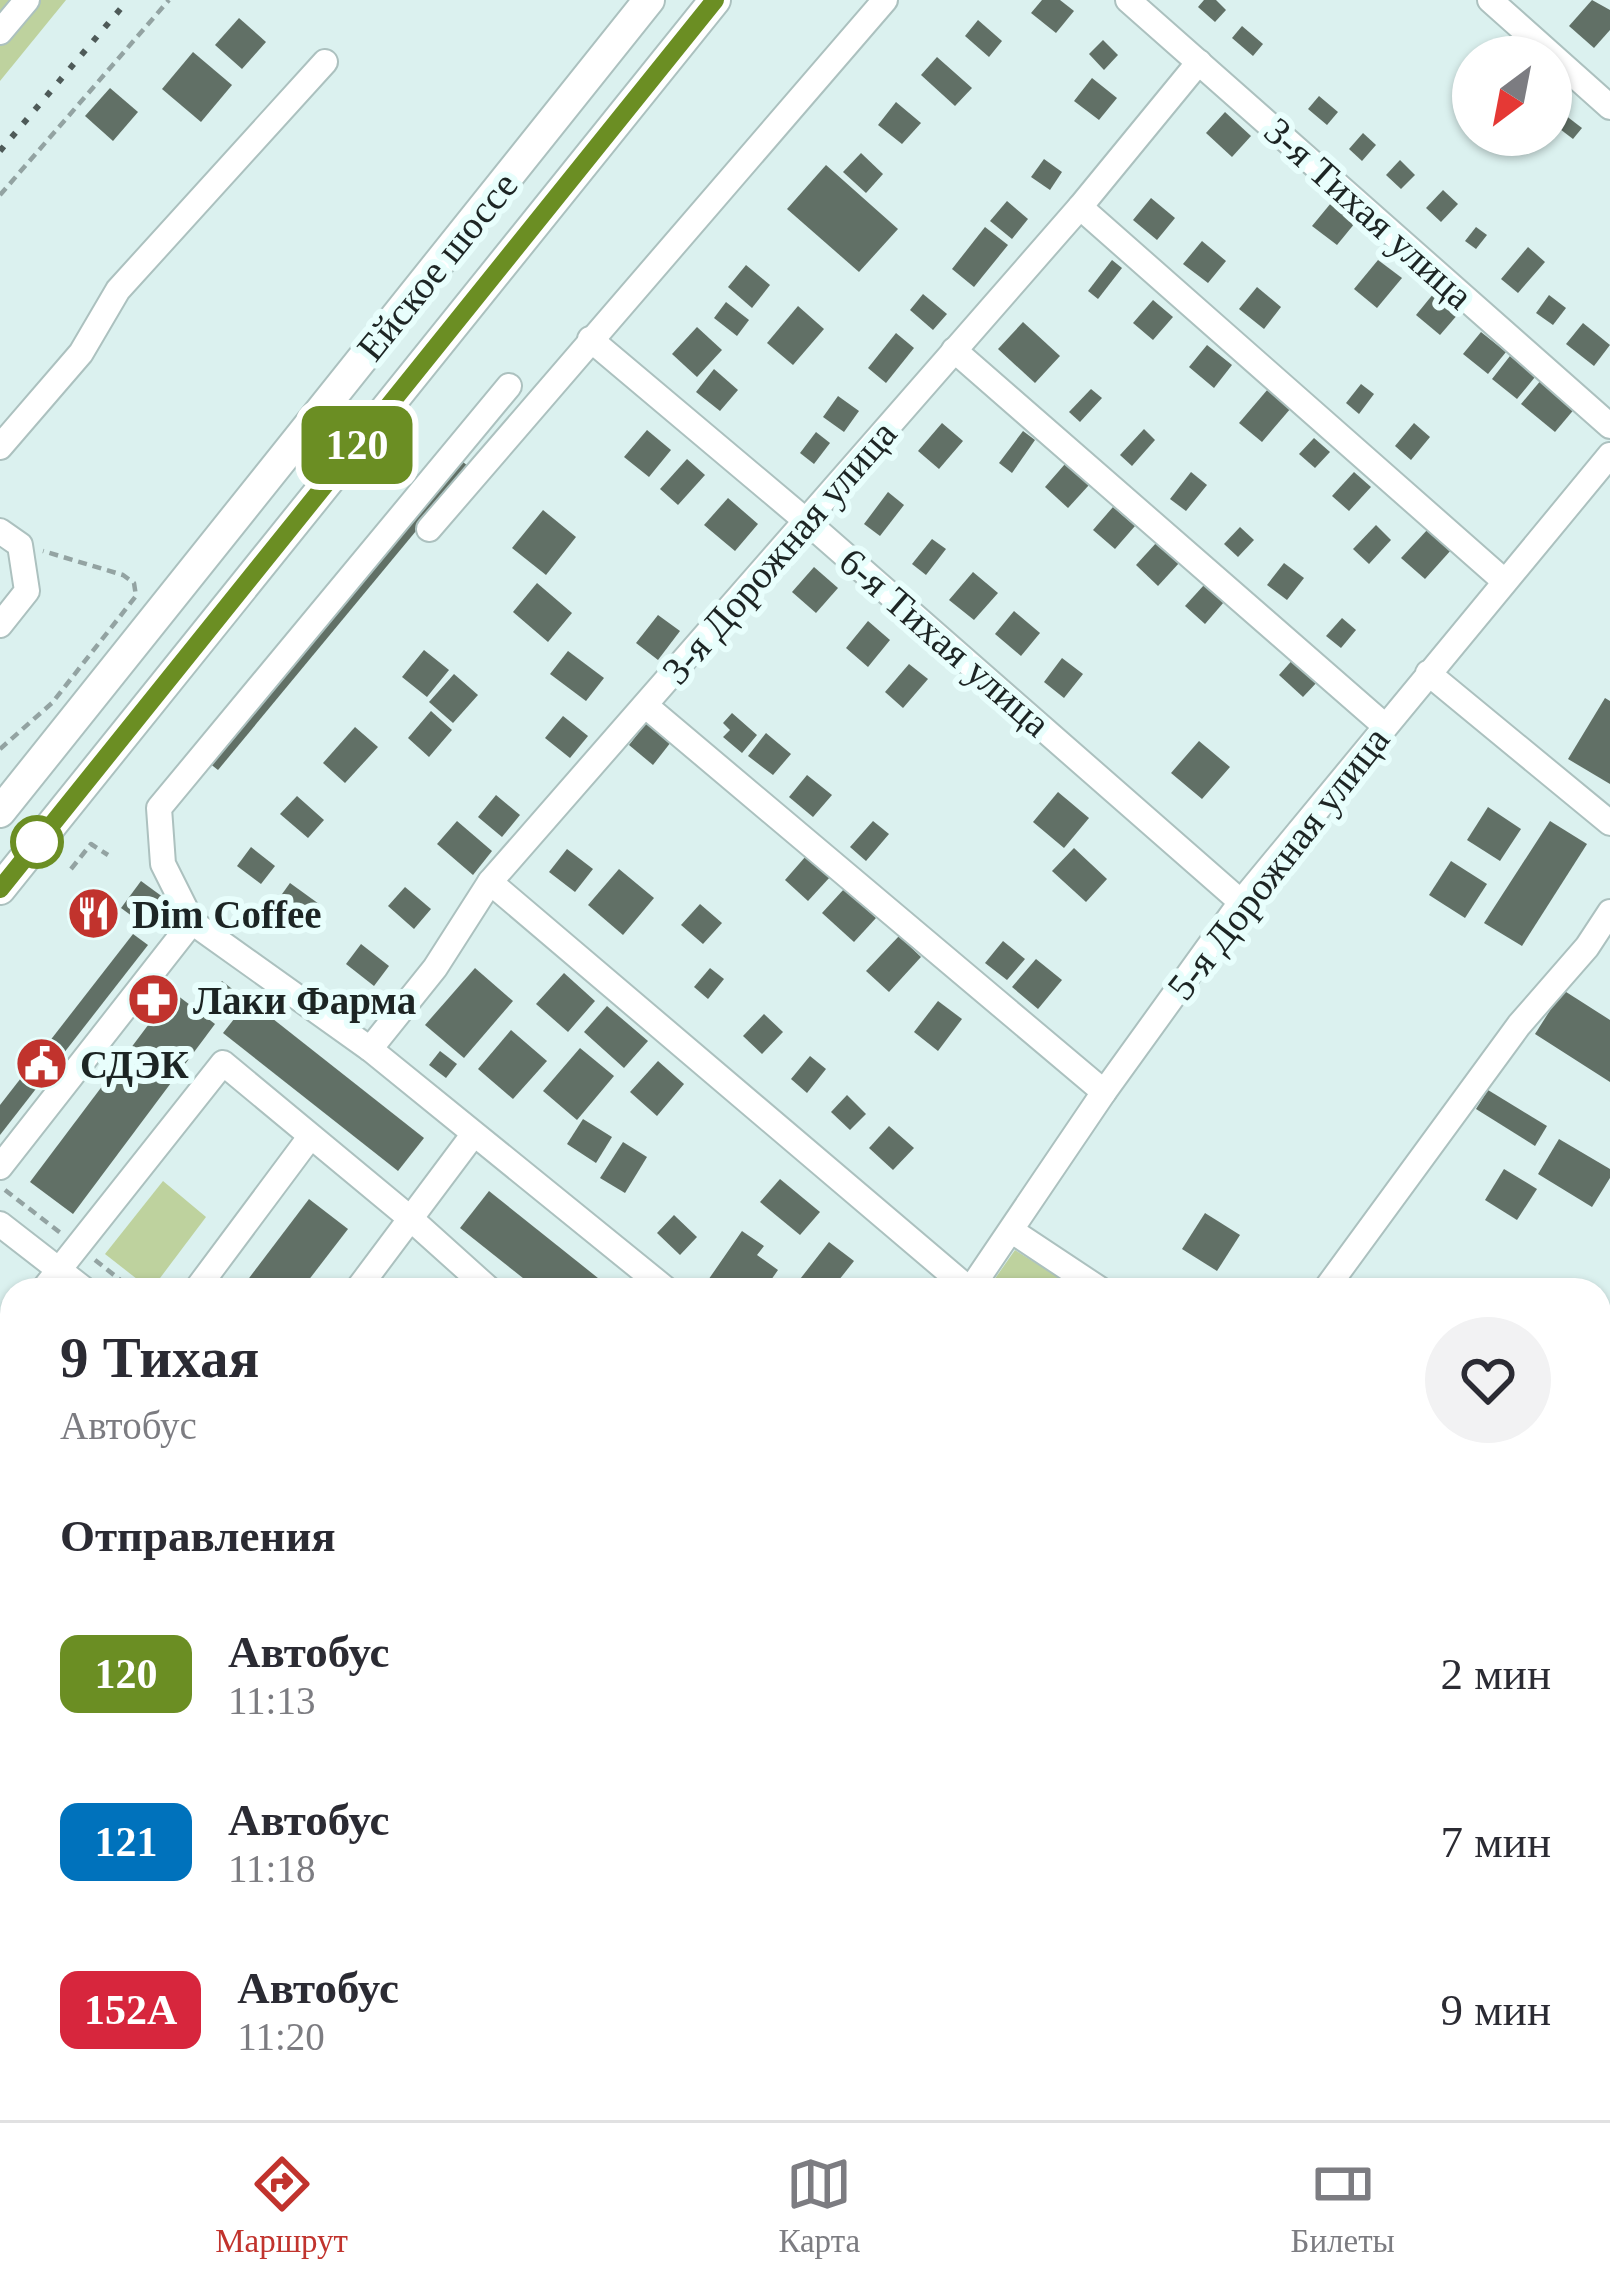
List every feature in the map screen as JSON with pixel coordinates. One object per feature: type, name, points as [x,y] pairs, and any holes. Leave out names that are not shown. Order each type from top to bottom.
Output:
[{"type":"main road","name":"Ейское шоссе","points":[[0,812],[649,0]]},
{"type":"main road","name":"Ейское шоссе","points":[[0,889],[715,0]]},
{"type":"street","points":[[0,32],[27,0]]},
{"type":"street","points":[[429,529],[886,0]]},
{"type":"street","name":"3-я Тихая улица","points":[[1128,0],[1610,426]]},
{"type":"street","points":[[1490,0],[1610,107]]},
{"type":"street","points":[[0,446],[81,353],[118,290],[325,62]]},
{"type":"street","name":"3-я Дорожная улица","points":[[370,1049],[435,968],[490,882],[1080,207],[1199,62]]},
{"type":"street","points":[[1080,207],[1503,580]]},
{"type":"street","name":"6-я Тихая улица","points":[[590,339],[805,520],[1241,902]]},
{"type":"street","points":[[954,350],[1385,726]]},
{"type":"street","points":[[508,386],[159,808],[163,864],[192,922],[370,1049],[652,1278]]},
{"type":"street","name":"5-я Дорожная улица","points":[[979,1278],[1241,902],[1610,455]]},
{"type":"street","points":[[0,625],[27,591],[10,538]]},
{"type":"street","points":[[1428,673],[1610,823]]},
{"type":"street","points":[[646,706],[1105,1092]]},
{"type":"street","points":[[490,882],[956,1278]]},
{"type":"street","points":[[1333,1278],[1519,1024],[1587,947],[1610,912]]},
{"type":"street","points":[[0,1167],[192,922]]},
{"type":"street","points":[[53,1278],[223,1064],[477,1278]]},
{"type":"street","points":[[366,1278],[473,1135]]},
{"type":"street","points":[[205,1278],[310,1137]]},
{"type":"street","points":[[0,1224],[49,1278]]},
{"type":"street","points":[[1012,1231],[1084,1278]]},
{"type":"path","points":[[0,195],[169,0]]},
{"type":"path","points":[[0,749],[52,703],[136,596],[134,583],[123,574],[10,538]]},
{"type":"path","points":[[71,869],[91,844],[108,855]]},
{"type":"green space","points":[[0,0],[66,0],[0,81]]},
{"type":"green space","points":[[163,1181],[206,1217],[160,1278],[136,1278],[105,1254]]},
{"type":"green space","points":[[1015,1250],[1060,1278],[995,1278]]},
{"type":"building","points":[[1042,0],[1060,0],[1074,11],[1056,33],[1031,13]]},
{"type":"building","points":[[1204,0],[1216,0],[1226,10],[1215,22],[1198,7]]},
{"type":"building","points":[[1592,0],[1610,10],[1610,30],[1594,48],[1569,26]]},
{"type":"building","points":[[239,18],[266,42],[242,69],[215,45]]},
{"type":"building","points":[[978,20],[1002,41],[989,57],[965,36]]},
{"type":"building","points":[[1242,26],[1263,44],[1253,56],[1232,38]]},
{"type":"building","points":[[1103,40],[1118,55],[1104,70],[1089,54]]},
{"type":"building","points":[[193,52],[232,85],[201,122],[162,89]]},
{"type":"building","points":[[937,57],[972,88],[955,106],[921,75]]},
{"type":"building","points":[[1092,78],[1117,98],[1099,120],[1074,101]]},
{"type":"building","points":[[110,88],[138,112],[113,141],[85,116]]},
{"type":"building","points":[[1319,96],[1338,112],[1327,125],[1308,109]]},
{"type":"building","points":[[896,102],[921,123],[902,144],[878,125]]},
{"type":"building","points":[[1225,112],[1251,136],[1232,157],[1206,133]]},
{"type":"building","points":[[1572,120],[1582,128],[1572,138]]},
{"type":"building","points":[[1363,133],[1376,145],[1362,161],[1349,149]]},
{"type":"building","points":[[861,153],[883,174],[866,193],[843,172]]},
{"type":"building","points":[[1044,159],[1062,172],[1050,190],[1031,177]]},
{"type":"building","points":[[1400,160],[1415,175],[1401,189],[1386,175]]},
{"type":"building","points":[[826,165],[898,229],[859,272],[787,209]]},
{"type":"building","points":[[1443,190],[1458,204],[1441,222],[1426,208]]},
{"type":"building","points":[[1151,198],[1175,218],[1157,240],[1133,220]]},
{"type":"building","points":[[1007,201],[1028,219],[1012,239],[990,221]]},
{"type":"building","points":[[1331,203],[1355,223],[1337,245],[1312,226]]},
{"type":"building","points":[[985,227],[1008,245],[974,287],[952,269]]},
{"type":"building","points":[[1476,227],[1487,235],[1476,249],[1465,241]]},
{"type":"building","points":[[1202,241],[1226,261],[1208,283],[1183,264]]},
{"type":"building","points":[[1528,247],[1545,262],[1518,293],[1501,279]]},
{"type":"building","points":[[1112,260],[1122,268],[1098,299],[1088,291]]},
{"type":"building","points":[[1378,260],[1402,278],[1377,308],[1354,289]]},
{"type":"building","points":[[746,265],[770,285],[752,308],[728,287]]},
{"type":"building","points":[[1257,287],[1281,307],[1264,329],[1239,309]]},
{"type":"building","points":[[1434,293],[1459,313],[1440,335],[1416,315]]},
{"type":"building","points":[[923,294],[947,314],[933,330],[910,310]]},
{"type":"building","points":[[1549,295],[1566,308],[1553,325],[1536,313]]},
{"type":"building","points":[[1153,300],[1173,317],[1153,340],[1133,323]]},
{"type":"building","points":[[726,302],[749,320],[737,336],[714,318]]},
{"type":"building","points":[[798,306],[824,329],[793,365],[767,343]]},
{"type":"building","points":[[1023,322],[1060,356],[1035,383],[998,349]]},
{"type":"building","points":[[1583,323],[1610,345],[1594,366],[1566,344]]},
{"type":"building","points":[[697,327],[722,350],[697,377],[672,354]]},
{"type":"building","points":[[1481,332],[1506,352],[1488,374],[1463,354]]},
{"type":"building","points":[[896,333],[914,348],[886,383],[868,368]]},
{"type":"building","points":[[1207,345],[1232,365],[1214,388],[1189,367]]},
{"type":"building","points":[[1510,356],[1535,377],[1517,399],[1492,379]]},
{"type":"building","points":[[714,369],[738,390],[720,411],[696,392]]},
{"type":"building","points":[[1542,379],[1576,407],[1555,432],[1521,404]]},
{"type":"building","points":[[1361,384],[1374,394],[1359,414],[1346,403]]},
{"type":"building","points":[[1091,389],[1102,398],[1080,422],[1069,412]]},
{"type":"building","points":[[1268,389],[1291,408],[1262,442],[1239,423]]},
{"type":"building","points":[[838,396],[859,411],[844,432],[823,417]]},
{"type":"building","points":[[942,423],[963,441],[939,469],[918,451]]},
{"type":"building","points":[[1414,423],[1430,437],[1411,460],[1395,446]]},
{"type":"building","points":[[1144,429],[1155,440],[1132,466],[1120,455]]},
{"type":"building","points":[[647,430],[671,450],[649,477],[624,457]]},
{"type":"building","points":[[1023,431],[1035,440],[1012,473],[999,463]]},
{"type":"building","points":[[816,432],[830,443],[814,464],[800,453]]},
{"type":"building","points":[[1314,438],[1330,452],[1315,468],[1299,454]]},
{"type":"building","points":[[456,456],[469,467],[218,770],[204,759]]},
{"type":"building","points":[[687,459],[705,475],[678,505],[660,489]]},
{"type":"building","points":[[1065,464],[1089,485],[1068,508],[1045,487]]},
{"type":"building","points":[[1191,472],[1207,485],[1186,511],[1170,499]]},
{"type":"building","points":[[1354,472],[1371,487],[1349,511],[1332,496]]},
{"type":"building","points":[[888,492],[904,505],[880,536],[864,524]]},
{"type":"building","points":[[728,498],[758,524],[735,551],[704,525]]},
{"type":"building","points":[[1113,507],[1135,526],[1115,549],[1093,530]]},
{"type":"building","points":[[543,510],[576,537],[546,575],[512,548]]},
{"type":"building","points":[[1376,525],[1391,540],[1369,564],[1353,549]]},
{"type":"building","points":[[1240,527],[1254,540],[1238,557],[1224,544]]},
{"type":"building","points":[[1429,528],[1452,549],[1425,579],[1401,558]]},
{"type":"building","points":[[932,539],[946,549],[926,575],[912,564]]},
{"type":"building","points":[[1157,542],[1180,562],[1158,586],[1136,565]]},
{"type":"building","points":[[1284,563],[1304,578],[1287,600],[1267,585]]},
{"type":"building","points":[[814,567],[838,588],[816,613],[792,592]]},
{"type":"building","points":[[973,572],[998,593],[974,620],[949,600]]},
{"type":"building","points":[[537,583],[572,613],[548,642],[513,612]]},
{"type":"building","points":[[1204,585],[1224,602],[1205,624],[1185,606]]},
{"type":"building","points":[[1014,611],[1040,633],[1021,656],[995,634]]},
{"type":"building","points":[[658,615],[680,631],[658,660],[636,643]]},
{"type":"building","points":[[1342,618],[1356,630],[1341,648],[1326,636]]},
{"type":"building","points":[[868,621],[890,640],[868,667],[846,648]]},
{"type":"building","points":[[424,650],[449,670],[427,697],[402,677]]},
{"type":"building","points":[[568,651],[604,678],[586,701],[550,674]]},
{"type":"building","points":[[1296,656],[1320,679],[1303,697],[1279,675]]},
{"type":"building","points":[[1062,658],[1083,674],[1064,698],[1044,682]]},
{"type":"building","points":[[909,664],[928,679],[903,708],[885,692]]},
{"type":"building","points":[[454,674],[478,695],[453,723],[429,702]]},
{"type":"building","points":[[1605,698],[1610,701],[1610,784],[1568,759]]},
{"type":"building","points":[[431,711],[452,730],[429,757],[408,738]]},
{"type":"building","points":[[732,713],[757,735],[742,753],[723,737],[730,730],[723,723]]},
{"type":"building","points":[[563,716],[588,736],[570,758],[545,738]]},
{"type":"building","points":[[647,722],[671,742],[653,765],[629,745]]},
{"type":"building","points":[[355,727],[378,747],[345,783],[323,763]]},
{"type":"building","points":[[766,733],[791,754],[773,775],[748,756]]},
{"type":"building","points":[[1199,741],[1230,767],[1202,799],[1171,773]]},
{"type":"building","points":[[807,775],[832,795],[813,817],[789,797]]},
{"type":"building","points":[[1058,792],[1089,818],[1064,848],[1033,822]]},
{"type":"building","points":[[496,795],[520,815],[502,837],[478,817]]},
{"type":"building","points":[[297,796],[324,820],[308,838],[280,814]]},
{"type":"building","points":[[1488,807],[1521,829],[1500,861],[1467,840]]},
{"type":"building","points":[[457,821],[492,851],[473,875],[437,844]]},
{"type":"building","points":[[873,821],[889,834],[866,861],[850,847]]},
{"type":"building","points":[[1550,821],[1587,844],[1522,946],[1484,923]]},
{"type":"building","points":[[251,847],[275,866],[261,884],[237,866]]},
{"type":"building","points":[[1074,848],[1107,879],[1086,902],[1052,871]]},
{"type":"building","points":[[567,849],[593,869],[575,892],[549,872]]},
{"type":"building","points":[[806,856],[830,877],[808,901],[785,880]]},
{"type":"building","points":[[1451,861],[1487,884],[1465,918],[1429,895]]},
{"type":"building","points":[[619,869],[654,898],[623,935],[588,905]]},
{"type":"building","points":[[141,881],[171,903],[151,930],[121,908]]},
{"type":"building","points":[[290,883],[319,904],[306,922],[277,901]]},
{"type":"building","points":[[405,887],[431,909],[414,929],[388,906]]},
{"type":"building","points":[[844,889],[876,918],[854,942],[822,913]]},
{"type":"building","points":[[102,891],[118,904],[100,930],[82,913]]},
{"type":"building","points":[[700,904],[722,923],[703,944],[681,925]]},
{"type":"building","points":[[133,934],[148,945],[0,1135],[0,1105]]},
{"type":"building","points":[[899,936],[921,957],[889,992],[866,971]]},
{"type":"building","points":[[1003,941],[1025,959],[1007,980],[985,963]]},
{"type":"building","points":[[361,944],[389,966],[374,986],[346,964]]},
{"type":"building","points":[[1036,959],[1062,980],[1038,1009],[1012,987]]},
{"type":"building","points":[[475,968],[513,1001],[464,1058],[425,1025]]},
{"type":"building","points":[[710,968],[724,979],[708,999],[694,987]]},
{"type":"building","points":[[564,973],[595,1001],[568,1032],[536,1004]]},
{"type":"building","points":[[222,981],[245,999],[231,1016],[209,998]]},
{"type":"building","points":[[1563,990],[1610,1020],[1610,1082],[1535,1034]]},
{"type":"building","points":[[173,992],[215,1024],[73,1214],[30,1182]]},
{"type":"building","points":[[249,1000],[424,1138],[398,1171],[223,1033]]},
{"type":"building","points":[[938,1001],[962,1019],[938,1051],[914,1032]]},
{"type":"building","points":[[607,1006],[648,1041],[624,1068],[584,1032]]},
{"type":"building","points":[[764,1014],[783,1032],[762,1054],[743,1036]]},
{"type":"building","points":[[511,1030],[547,1061],[513,1099],[478,1069]]},
{"type":"building","points":[[580,1048],[614,1076],[577,1120],[543,1091]]},
{"type":"building","points":[[440,1051],[457,1064],[446,1078],[429,1065]]},
{"type":"building","points":[[810,1056],[826,1069],[807,1093],[791,1079]]},
{"type":"building","points":[[658,1061],[684,1084],[657,1116],[630,1092]]},
{"type":"building","points":[[1488,1090],[1547,1126],[1535,1146],[1476,1109]]},
{"type":"building","points":[[847,1095],[866,1114],[850,1130],[831,1112]]},
{"type":"building","points":[[583,1119],[612,1137],[596,1163],[567,1144]]},
{"type":"building","points":[[889,1126],[914,1148],[893,1170],[869,1148]]},
{"type":"building","points":[[1559,1139],[1610,1169],[1610,1178],[1592,1207],[1538,1174]]},
{"type":"building","points":[[623,1142],[647,1157],[625,1193],[600,1178]]},
{"type":"building","points":[[1504,1169],[1537,1189],[1517,1220],[1485,1200]]},
{"type":"building","points":[[780,1179],[820,1212],[800,1235],[760,1202]]},
{"type":"building","points":[[489,1191],[598,1278],[523,1278],[460,1228]]},
{"type":"building","points":[[309,1199],[348,1229],[310,1278],[249,1278]]},
{"type":"building","points":[[1205,1213],[1240,1235],[1217,1271],[1182,1249]]},
{"type":"building","points":[[674,1215],[697,1237],[680,1255],[657,1233]]},
{"type":"building","points":[[742,1231],[764,1246],[757,1255],[778,1270],[772,1278],[710,1278]]},
{"type":"building","points":[[829,1242],[854,1261],[841,1278],[801,1278]]},
{"type":"railway","points":[[0,151],[128,0]]},
{"type":"bus line","name":"120","points":[[0,889],[715,0]]},
{"type":"place","name":"Dim Coffee","points":[[93,914]]},
{"type":"place","name":"Лаки Фарма","points":[[154,1000]]},
{"type":"place","name":"СДЭК","points":[[41,1064]]}]
